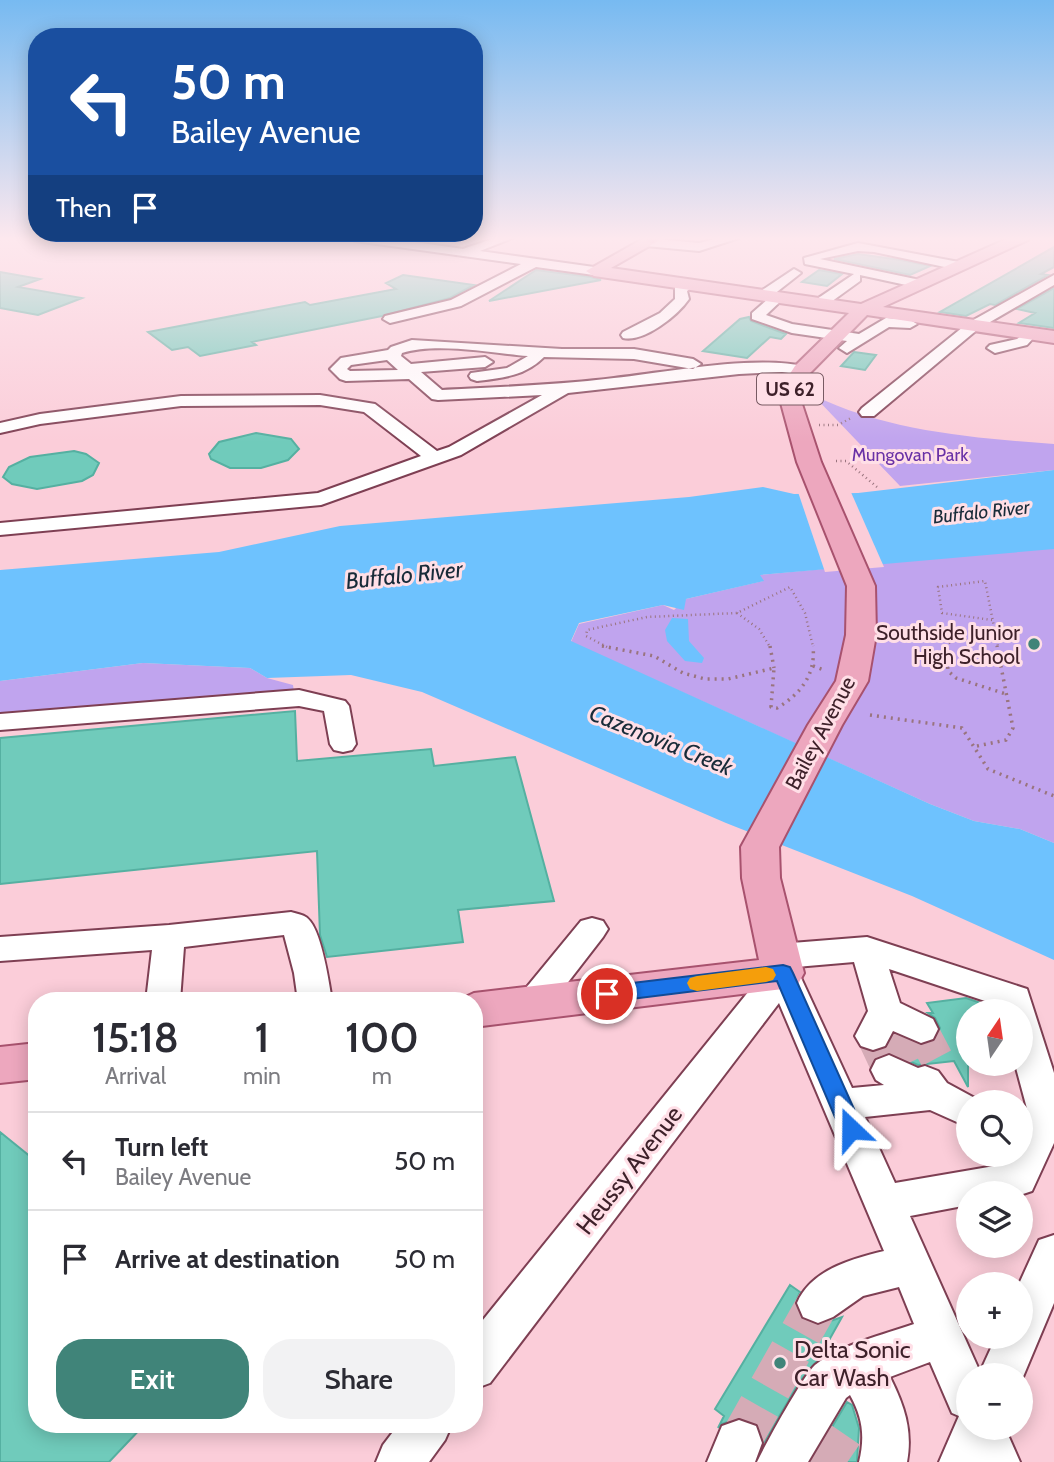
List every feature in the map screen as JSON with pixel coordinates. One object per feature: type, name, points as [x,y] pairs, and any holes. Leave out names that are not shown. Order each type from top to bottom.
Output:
[{"type":"main road","points":[[828,305],[913,321],[1054,337]]},
{"type":"main road","name":"Bailey Avenue","points":[[781,964],[761,878],[760,847],[825,725],[852,681],[861,635],[861,586],[821,491],[788,392],[802,370],[846,336],[862,310],[873,305]]},
{"type":"main road","points":[[483,1009],[781,964]]},
{"type":"main road","points":[[0,1065],[28,1062]]},
{"type":"street","points":[[390,319],[447,305]]},
{"type":"street","points":[[628,335],[660,321],[677,305]]},
{"type":"street","points":[[764,305],[757,316],[764,321],[846,336],[895,336],[913,321]]},
{"type":"street","points":[[868,412],[973,326],[1009,305]]},
{"type":"street","points":[[846,336],[886,322],[913,321]]},
{"type":"street","points":[[995,348],[1022,342],[1030,334]]},
{"type":"street","points":[[541,352],[527,366],[515,372],[346,376],[338,369],[346,361],[394,354],[396,350],[412,345],[439,345],[599,355],[634,354],[693,365],[738,369]]},
{"type":"street","points":[[394,354],[393,357],[438,396],[564,389],[738,369],[802,370]]},
{"type":"street","points":[[599,355],[601,373]]},
{"type":"street","points":[[575,372],[659,372],[693,365]]},
{"type":"street","points":[[527,366],[548,370]]},
{"type":"street","points":[[0,529],[321,499],[455,451],[564,389]]},
{"type":"street","points":[[0,428],[40,419],[181,401],[320,400],[369,408],[434,457]]},
{"type":"street","points":[[0,722],[299,698],[336,706],[343,744]]},
{"type":"street","points":[[0,949],[169,937],[291,923],[298,927],[311,973],[313,992]]},
{"type":"street","points":[[533,1003],[592,929]]},
{"type":"street","points":[[164,992],[169,937]]},
{"type":"street","points":[[867,949],[894,1027]]},
{"type":"street","points":[[956,1370],[781,964],[867,949],[1015,999]]},
{"type":"street","name":"Heussy Avenue","points":[[483,1355],[781,964]]},
{"type":"street","points":[[1033,1063],[1048,1116],[1033,1136]]},
{"type":"street","points":[[841,1105],[919,1073],[956,1102]]},
{"type":"street","points":[[883,1203],[1018,1179],[1021,1167]]},
{"type":"street","points":[[818,1303],[833,1289],[854,1278],[910,1265]]},
{"type":"street","points":[[1033,1305],[1052,1266]]},
{"type":"street","points":[[798,1443],[830,1382],[859,1366],[941,1336]]},
{"type":"street","points":[[859,1366],[883,1412],[889,1442],[883,1462]]},
{"type":"street","points":[[400,1462],[422,1433]]},
{"type":"street","points":[[963,1462],[974,1440]]},
{"type":"street","points":[[986,1440],[996,1462]]},
{"type":"path","points":[[819,425],[838,425],[849,421],[858,412],[868,412]]},
{"type":"path","points":[[836,461],[846,461],[877,487]]},
{"type":"path","points":[[977,746],[1006,740],[1013,728],[985,581],[938,587],[942,613],[992,620]]},
{"type":"path","points":[[737,613],[766,635],[772,645],[774,668],[771,707],[777,708],[787,702],[804,683],[813,666],[810,628],[799,597],[790,587],[737,613],[647,617],[602,625],[587,630],[586,636],[614,651],[661,659],[698,679],[723,681],[774,668]]},
{"type":"path","points":[[995,638],[951,641],[946,646],[948,671],[956,678],[1006,694]]},
{"type":"path","points":[[813,666],[824,670]]},
{"type":"path","points":[[870,715],[962,728],[972,737],[980,759],[988,769],[1054,796]]},
{"type":"green space","name":"Mungovan Park","points":[[813,395],[870,417],[900,425],[992,439],[1054,444],[1054,470],[900,486]]},
{"type":"green space","points":[[1054,549],[1054,843],[1020,829],[974,821],[930,804],[571,642],[579,624],[663,605],[674,610],[686,599],[763,581],[759,575]]},
{"type":"green space","points":[[143,663],[250,668],[267,678],[293,685],[294,692],[0,713],[0,681]]},
{"type":"water","points":[[1054,470],[1054,549],[760,575],[764,581],[686,599],[684,610],[663,605],[579,623],[571,641],[930,804],[974,821],[1020,829],[1054,843],[1054,960],[912,896],[726,823],[422,692],[351,675],[267,678],[250,668],[143,663],[0,681],[0,570],[219,552],[340,526],[689,497],[763,487],[794,494],[858,493]]},
{"type":"water","points":[[672,618],[688,619],[689,641],[704,658],[702,663],[685,661],[667,641],[665,630]]},
{"type":"pier","points":[[850,490],[884,567],[825,572],[798,492]]},
{"type":"building","points":[[0,305],[63,305],[38,315],[0,308]]},
{"type":"building","points":[[288,305],[423,305],[200,356],[188,347],[172,350],[148,332]]},
{"type":"building","points":[[952,305],[988,305],[966,316],[940,312]]},
{"type":"building","points":[[1024,305],[1054,305],[1054,328],[1019,323],[1035,313],[1017,309]]},
{"type":"building","points":[[749,317],[751,321],[786,334],[781,339],[770,337],[747,358],[703,351],[740,319]]},
{"type":"building","points":[[854,352],[876,355],[865,370],[841,366]]},
{"type":"building","points":[[256,433],[291,439],[299,449],[288,460],[261,468],[230,468],[211,459],[209,454],[219,442]]},
{"type":"building","points":[[74,451],[86,454],[99,463],[93,475],[82,481],[37,489],[12,484],[3,477],[9,467],[30,457]]},
{"type":"building","points":[[295,711],[297,761],[431,749],[434,766],[515,757],[554,901],[458,910],[463,942],[327,957],[320,935],[317,851],[0,884],[0,738]]},
{"type":"building","points":[[956,999],[956,1065],[954,1061],[918,1065],[890,1053],[875,1058],[872,1052],[886,1048],[894,1034],[920,1045],[934,1041],[940,1028],[935,1018],[928,1013],[933,1013],[927,1003]]},
{"type":"building","points":[[962,1076],[968,1076],[968,1087]]},
{"type":"building","points":[[0,1132],[28,1155],[28,1433],[136,1433],[109,1462],[0,1462]]},
{"type":"building","name":"Delta Sonic Car Wash","points":[[790,1285],[800,1292],[795,1304],[802,1319],[819,1325],[842,1317],[818,1360],[800,1381],[764,1442],[757,1424],[740,1418],[721,1424],[718,1428],[724,1416],[715,1409]]},
{"type":"building","points":[[847,1402],[852,1405],[859,1428],[857,1462],[811,1462]]},
{"type":"tunnel","points":[[921,1029],[939,1063]]},
{"type":"tunnel","points":[[897,1032],[914,1066]]},
{"type":"tunnel","points":[[873,1036],[889,1070]]},
{"type":"tunnel","points":[[739,1443],[818,1303]]},
{"type":"tunnel","points":[[813,1438],[848,1462]]},
{"type":"slow traffic","points":[[697,983],[766,975]]},
{"type":"place","name":"Southside Junior High School","points":[[1034,644]]},
{"type":"place","name":"Delta Sonic Car Wash","points":[[780,1363]]},
{"type":"route","points":[[607,994],[783,973],[851,1129]]},
{"type":"water label","name":"Buffalo River","points":[[981,512]]},
{"type":"water label","name":"Buffalo River","points":[[404,575]]},
{"type":"water label","name":"Cazenovia Creek","points":[[661,740]]}]
